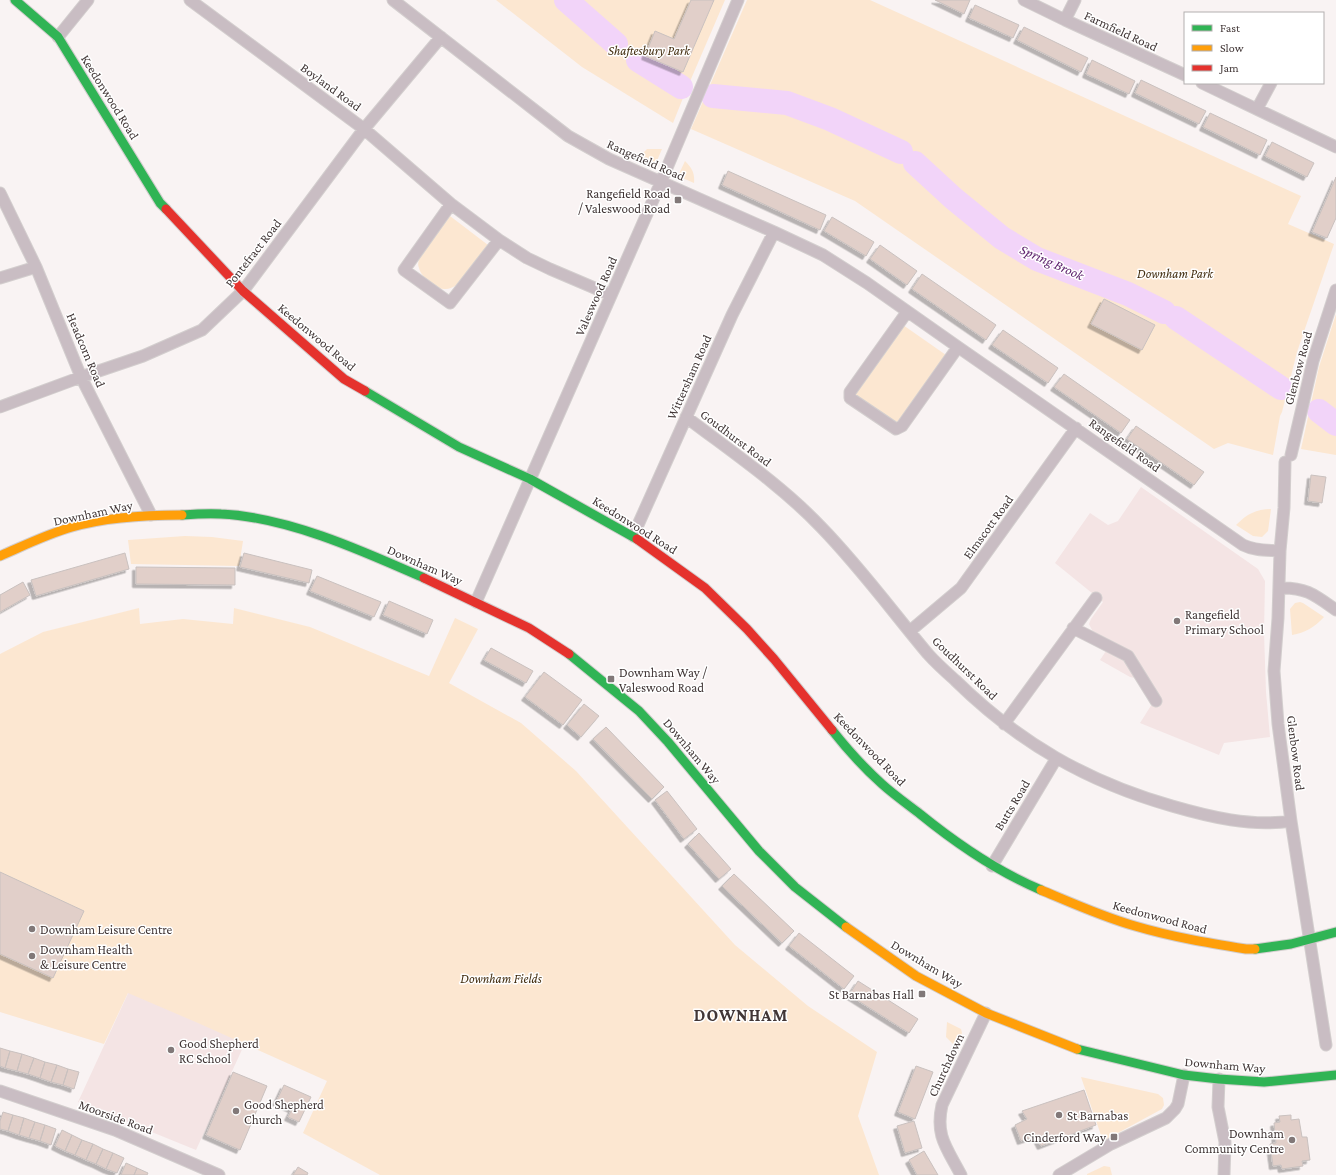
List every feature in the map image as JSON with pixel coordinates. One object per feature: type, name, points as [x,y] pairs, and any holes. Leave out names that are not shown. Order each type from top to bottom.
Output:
[{"type":"street","name":"Keedonwood Road","points":[[15,0],[58,37],[160,203],[243,291],[344,379],[459,447],[530,479],[633,536],[705,588],[747,629],[774,659],[851,753],[882,784],[947,836],[992,866],[1020,881],[1097,913],[1135,926],[1181,938],[1246,949],[1291,944],[1336,932]]},
{"type":"street","points":[[58,37],[88,0]]},
{"type":"street","name":"Boyland Road","points":[[190,0],[364,129],[451,204],[499,240],[527,258],[550,270],[611,295]]},
{"type":"street","name":"Rangefield Road","points":[[393,0],[568,136],[609,159],[823,255],[907,312],[934,328],[958,347],[1243,545],[1258,550],[1280,551]]},
{"type":"street","name":"Valeswood Road","points":[[476,602],[661,182],[738,0]]},
{"type":"street","name":"Farmfield Road","points":[[1024,0],[1184,75]]},
{"type":"street","points":[[1065,20],[1075,0]]},
{"type":"street","name":"Pontefract Road","points":[[0,407],[143,356],[202,330],[243,291],[364,129],[441,38]]},
{"type":"street","points":[[1204,84],[1336,147]]},
{"type":"street","points":[[1257,109],[1270,84]]},
{"type":"street","name":"Headcorn Road","points":[[0,193],[36,267],[81,377],[151,515]]},
{"type":"street","points":[[451,204],[404,270],[450,303],[499,240]]},
{"type":"street","name":"Wittersham Road","points":[[633,536],[732,315],[774,232]]},
{"type":"street","points":[[0,278],[36,267]]},
{"type":"street","name":"Glenbow Road","points":[[1326,1045],[1291,821],[1278,724],[1274,671],[1280,551],[1288,459],[1313,361],[1336,290]]},
{"type":"street","points":[[907,312],[850,392],[850,398],[896,429],[902,426],[958,347]]},
{"type":"street","name":"Goudhurst Road","points":[[686,417],[757,470],[820,526],[857,566],[929,655],[966,691],[1004,724],[1056,759],[1115,787],[1160,803],[1194,812],[1242,822],[1274,823],[1291,821]]},
{"type":"street","name":"Elmscott Road","points":[[910,631],[961,588],[1076,428]]},
{"type":"street","name":"Downham Way","points":[[0,556],[72,527],[111,519],[151,515],[222,514],[265,520],[300,529],[378,558],[476,602],[529,628],[572,656],[639,711],[668,742],[759,851],[796,887],[850,932],[916,976],[986,1013],[1081,1051],[1184,1075],[1219,1079],[1264,1082],[1336,1076]]},
{"type":"street","points":[[1279,588],[1298,588],[1313,593],[1336,610]]},
{"type":"street","points":[[1004,724],[1096,598]]},
{"type":"street","points":[[1073,628],[1128,656],[1156,701]]},
{"type":"street","name":"Butts Road","points":[[992,866],[1056,759]]},
{"type":"street","name":"Churchdown","points":[[961,1175],[940,1133],[940,1117],[942,1105],[986,1013]]},
{"type":"street","points":[[1059,1175],[1110,1144],[1166,1118],[1178,1104],[1184,1075]]},
{"type":"street","points":[[1219,1079],[1218,1107],[1225,1142],[1224,1175]]},
{"type":"street","name":"Moorside Road","points":[[0,1091],[115,1130],[218,1175]]},
{"type":"shaded area","name":"Rangefield Primary School","points":[[1141,487],[1258,569],[1265,581],[1264,633],[1266,692],[1270,737],[1224,743],[1219,755],[1140,723],[1152,704],[1135,678],[1130,677],[1100,660],[1110,645],[1093,632],[1089,624],[1103,602],[1055,563],[1090,513],[1108,525],[1118,521]]},
{"type":"shaded area","name":"Good Shepherd RC School","points":[[143,961],[245,1043],[196,1150],[78,1102]]},
{"type":"green space","name":"Shaftesbury Park","points":[[496,0],[725,0],[688,86],[690,89],[687,98],[683,98],[673,123],[582,67]]},
{"type":"green space","name":"Downham Park","points":[[747,0],[870,0],[1301,196],[1288,224],[1334,244],[1297,352],[1280,416],[1273,455],[1228,443],[1214,449],[855,201],[691,129]]},
{"type":"green space","points":[[647,149],[662,149],[656,163],[654,164],[637,159]]},
{"type":"green space","points":[[685,161],[690,166],[694,176],[694,183],[678,176]]},
{"type":"green space","points":[[450,216],[488,245],[459,283],[452,288],[444,289],[433,285],[425,279],[418,264],[420,256]]},
{"type":"green space","points":[[1336,314],[1336,455],[1301,449],[1319,367]]},
{"type":"green space","points":[[903,325],[946,355],[898,423],[855,395]]},
{"type":"green space","points":[[1271,509],[1268,531],[1262,537],[1253,536],[1236,525],[1252,513]]},
{"type":"green space","points":[[185,536],[212,537],[243,541],[239,566],[131,564],[128,540]]},
{"type":"green space","points":[[1300,602],[1324,617],[1310,629],[1292,635],[1290,609],[1295,603]]},
{"type":"green space","name":"Downham Fields","points":[[139,608],[140,624],[183,619],[233,624],[234,608],[310,627],[429,676],[455,618],[478,629],[449,683],[521,723],[576,771],[735,945],[808,1006],[877,1052],[858,1116],[879,1175],[380,1175],[303,1133],[327,1081],[198,1023],[128,993],[104,1044],[0,1012],[0,654],[43,632]]},
{"type":"green space","points":[[947,1022],[961,1029],[962,1033],[956,1047],[946,1037]]},
{"type":"green space","points":[[1081,1077],[1158,1094],[1163,1098],[1164,1105],[1162,1109],[1103,1141]]},
{"type":"green space","points":[[1104,1166],[1110,1167],[1112,1175],[1087,1175],[1087,1174]]},
{"type":"building","points":[[691,0],[714,0],[683,72],[645,56],[655,31],[674,39]]},
{"type":"building","points":[[935,0],[970,0],[964,14]]},
{"type":"building","points":[[975,5],[1019,25],[1013,38],[969,18]]},
{"type":"building","points":[[1024,27],[1088,58],[1081,72],[1017,40]]},
{"type":"building","points":[[1092,60],[1135,81],[1129,94],[1086,74]]},
{"type":"building","points":[[1141,80],[1206,111],[1199,124],[1135,93]]},
{"type":"building","points":[[1210,113],[1267,140],[1260,155],[1203,127]]},
{"type":"building","points":[[1272,142],[1314,163],[1307,177],[1265,156]]},
{"type":"building","points":[[728,171],[826,215],[820,230],[722,185]]},
{"type":"building","points":[[1336,177],[1336,218],[1327,238],[1312,232]]},
{"type":"building","points":[[832,217],[874,242],[866,256],[824,231]]},
{"type":"building","points":[[880,245],[917,271],[907,285],[870,259]]},
{"type":"building","points":[[922,274],[996,325],[986,340],[912,289]]},
{"type":"building","points":[[1104,299],[1155,325],[1142,350],[1091,324]]},
{"type":"building","points":[[1003,330],[1058,368],[1048,383],[992,345]]},
{"type":"building","points":[[1064,374],[1130,420],[1121,433],[1054,387]]},
{"type":"building","points":[[1136,426],[1204,472],[1194,485],[1127,439]]},
{"type":"building","points":[[1311,475],[1326,477],[1322,503],[1308,501]]},
{"type":"building","points":[[125,553],[129,569],[36,596],[31,580]]},
{"type":"building","points":[[244,553],[312,570],[309,583],[240,567]]},
{"type":"building","points":[[136,567],[235,568],[235,585],[136,584]]},
{"type":"building","points":[[317,576],[381,602],[374,617],[310,591]]},
{"type":"building","points":[[23,582],[30,595],[0,612],[0,595]]},
{"type":"building","points":[[389,601],[433,620],[427,634],[383,615]]},
{"type":"building","points":[[491,648],[533,671],[526,683],[484,660]]},
{"type":"building","points":[[544,672],[582,700],[563,725],[525,697]]},
{"type":"building","points":[[584,704],[599,716],[581,737],[567,725]]},
{"type":"building","points":[[606,727],[664,787],[652,799],[593,739]]},
{"type":"building","points":[[667,791],[697,829],[684,839],[655,800]]},
{"type":"building","points":[[699,833],[731,869],[719,879],[688,844]]},
{"type":"building","points":[[0,872],[84,911],[53,978],[0,954]]},
{"type":"building","points":[[734,874],[794,931],[782,943],[722,886]]},
{"type":"building","points":[[799,933],[854,976],[844,989],[789,946]]},
{"type":"building","points":[[858,981],[918,1019],[909,1033],[849,995]]},
{"type":"building","points":[[0,1048],[10,1051],[5,1068],[0,1066]]},
{"type":"building","points":[[10,1051],[22,1054],[17,1071],[5,1068]]},
{"type":"building","points":[[22,1054],[34,1058],[28,1074],[17,1071]]},
{"type":"building","points":[[34,1058],[45,1062],[40,1078],[28,1074]]},
{"type":"building","points":[[45,1062],[57,1065],[51,1082],[40,1078]]},
{"type":"building","points":[[57,1065],[68,1069],[63,1085],[51,1082]]},
{"type":"building","points":[[916,1066],[933,1072],[915,1119],[898,1112]]},
{"type":"building","points":[[68,1069],[79,1072],[74,1089],[63,1085]]},
{"type":"building","name":"Good Shepherd Church","points":[[233,1072],[267,1086],[240,1150],[206,1135]]},
{"type":"building","points":[[284,1085],[311,1097],[299,1122],[288,1117],[292,1109],[276,1102]]},
{"type":"building","name":"St Barnabas","points":[[1084,1090],[1096,1125],[1041,1146],[1036,1136],[1021,1141],[1015,1125],[1027,1119],[1022,1111]]},
{"type":"building","points":[[3,1112],[13,1115],[8,1131],[0,1129],[0,1121]]},
{"type":"building","points":[[13,1115],[24,1118],[19,1135],[8,1131]]},
{"type":"building","name":"Downham Community Centre","points":[[1291,1115],[1291,1120],[1299,1119],[1302,1137],[1307,1137],[1310,1160],[1302,1161],[1303,1166],[1282,1169],[1281,1165],[1273,1166],[1270,1144],[1276,1143],[1274,1123],[1280,1122],[1279,1116]]},
{"type":"building","points":[[24,1118],[35,1122],[29,1138],[19,1135]]},
{"type":"building","points":[[914,1121],[922,1148],[905,1153],[897,1126]]},
{"type":"building","points":[[35,1122],[45,1125],[40,1141],[29,1138]]},
{"type":"building","points":[[45,1125],[56,1129],[51,1145],[40,1141]]},
{"type":"building","points":[[62,1130],[72,1135],[65,1151],[55,1146]]},
{"type":"building","points":[[72,1135],[82,1140],[75,1155],[65,1151]]},
{"type":"building","points":[[82,1140],[93,1144],[86,1160],[75,1155]]},
{"type":"building","points":[[93,1144],[103,1149],[96,1164],[86,1160]]},
{"type":"building","points":[[103,1149],[113,1153],[106,1169],[96,1164]]},
{"type":"building","points":[[924,1151],[938,1175],[917,1175],[909,1160]]},
{"type":"building","points":[[113,1153],[124,1158],[117,1173],[106,1169]]},
{"type":"building","points":[[126,1163],[137,1168],[134,1175],[121,1175]]},
{"type":"building","points":[[298,1167],[308,1173],[307,1175],[293,1175]]},
{"type":"building","points":[[137,1168],[148,1173],[147,1175],[134,1175]]},
{"type":"waterway","name":"Spring Brook","points":[[566,0],[616,44]]},
{"type":"waterway","points":[[638,60],[681,87]]},
{"type":"waterway","name":"Spring Brook","points":[[713,96],[787,103],[830,119],[901,152]]},
{"type":"waterway","name":"Spring Brook","points":[[915,163],[953,198],[1002,238],[1037,259],[1128,294],[1164,312]]},
{"type":"waterway","name":"Spring Brook","points":[[1176,318],[1281,388]]},
{"type":"waterway","name":"Spring Brook","points":[[1319,411],[1336,424]]},
{"type":"traffic: fast","points":[[15,0],[58,37],[160,203],[166,209]]},
{"type":"traffic: fast","points":[[365,391],[459,447],[530,479],[637,539]]},
{"type":"traffic: fast","points":[[182,515],[221,514],[272,521],[299,528],[351,547],[424,578]]},
{"type":"traffic: fast","points":[[569,654],[639,711],[668,742],[759,851],[795,887],[846,927]]},
{"type":"traffic: fast","points":[[832,730],[875,778],[934,825],[993,866],[1024,883],[1041,890]]},
{"type":"traffic: fast","points":[[1255,949],[1291,944],[1336,932]]},
{"type":"traffic: fast","points":[[1077,1049],[1184,1075],[1219,1079],[1264,1082],[1336,1075]]},
{"type":"traffic: slow","points":[[0,556],[53,533],[85,524],[126,517],[182,515]]},
{"type":"traffic: slow","points":[[1041,890],[1099,914],[1149,930],[1204,942],[1246,949],[1255,949]]},
{"type":"traffic: slow","points":[[846,927],[916,976],[986,1013],[1077,1049]]},
{"type":"traffic: jam","points":[[166,209],[243,291],[344,379],[365,391]]},
{"type":"traffic: jam","points":[[637,539],[705,588],[747,629],[774,659],[832,730]]},
{"type":"traffic: jam","points":[[424,578],[529,628],[569,654]]},
{"type":"place","name":"Rangefield Road / Valeswood Road","points":[[678,200]]},
{"type":"place","name":"Rangefield Primary School","points":[[1177,621]]},
{"type":"place","name":"Downham Way / Valeswood Road","points":[[611,679]]},
{"type":"place","name":"Downham Leisure Centre","points":[[32,929]]},
{"type":"place","name":"Downham Health & Leisure Centre","points":[[32,956]]},
{"type":"place","name":"St Barnabas Hall","points":[[922,994]]},
{"type":"place","name":"Good Shepherd RC School","points":[[171,1050]]},
{"type":"place","name":"Good Shepherd Church","points":[[236,1111]]},
{"type":"place","name":"St Barnabas","points":[[1059,1115]]},
{"type":"place","name":"Cinderford Way","points":[[1114,1137]]},
{"type":"place","name":"Downham Community Centre","points":[[1292,1140]]},
{"type":"district","name":"DOWNHAM","points":[[741,1015]]}]
